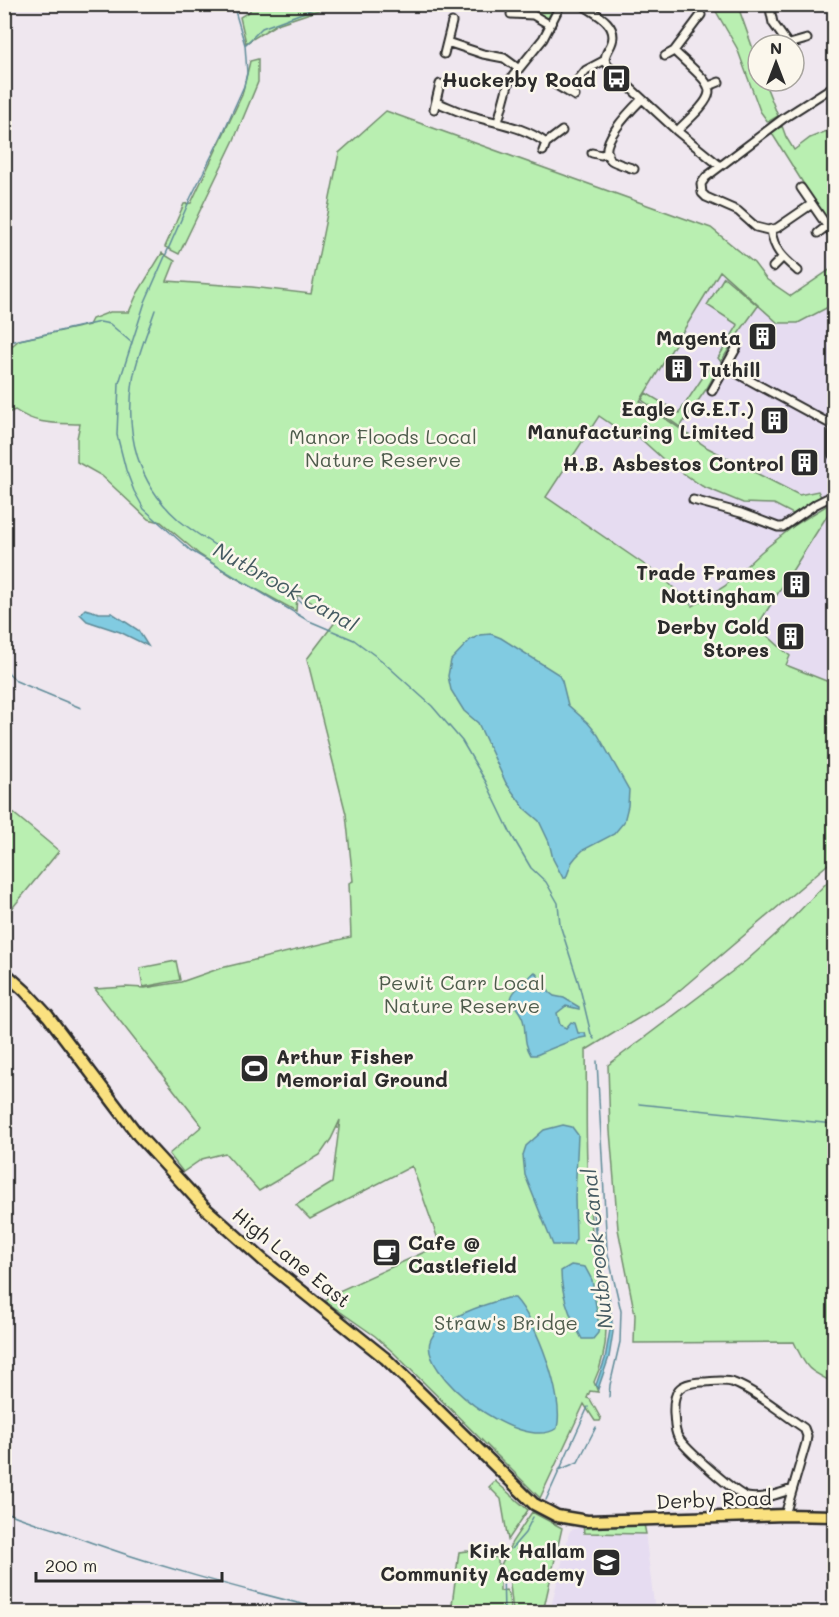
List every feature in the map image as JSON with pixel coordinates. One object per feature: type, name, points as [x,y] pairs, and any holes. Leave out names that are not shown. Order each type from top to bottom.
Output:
[{"type":"main road","name":"High Lane East","points":[[4,972],[48,1016],[138,1135],[202,1205],[263,1260],[385,1358],[534,1504],[557,1516],[594,1521]]},
{"type":"main road","name":"Derby Road","points":[[594,1521],[785,1515],[834,1516]]},
{"type":"street","points":[[498,122],[508,84],[543,39],[561,4]]},
{"type":"street","points":[[581,4],[607,22],[612,30],[613,39],[606,52],[605,60],[611,70],[677,131],[720,166]]},
{"type":"street","points":[[769,4],[773,23],[780,33]]},
{"type":"street","points":[[511,15],[533,15],[550,25]]},
{"type":"street","points":[[665,56],[674,51],[701,15]]},
{"type":"street","points":[[444,54],[452,22]]},
{"type":"street","points":[[684,22],[691,28]]},
{"type":"street","points":[[447,42],[483,54],[504,58],[519,69]]},
{"type":"street","points":[[674,51],[709,86],[706,103],[677,131]]},
{"type":"street","points":[[556,85],[572,94],[586,70],[605,60]]},
{"type":"street","points":[[709,86],[719,82]]},
{"type":"street","points":[[440,84],[435,106],[530,132],[546,143]]},
{"type":"street","points":[[812,204],[771,230],[756,227],[738,211],[704,195],[701,190],[702,182],[784,118],[834,86]]},
{"type":"street","points":[[634,169],[613,161],[608,153],[610,141],[617,126],[642,99]]},
{"type":"street","points":[[543,151],[546,143],[562,131]]},
{"type":"street","points":[[592,153],[601,155],[608,153]]},
{"type":"street","points":[[801,188],[834,236]]},
{"type":"street","points":[[818,233],[827,226]]},
{"type":"street","points":[[771,230],[775,249],[798,271]]},
{"type":"street","points":[[773,267],[782,258]]},
{"type":"street","points":[[712,391],[736,347]]},
{"type":"street","points":[[725,367],[834,426]]},
{"type":"street","points":[[834,434],[834,454]]},
{"type":"street","points":[[693,500],[763,517],[783,526],[834,495]]},
{"type":"street","points":[[785,1515],[806,1443],[807,1436],[804,1428],[732,1382],[693,1383],[677,1391],[674,1404],[678,1437],[685,1446],[734,1489],[745,1496],[753,1497],[782,1493],[792,1489]]},
{"type":"shaded area","points":[[721,271],[778,323],[798,323],[834,304],[834,684],[786,665],[790,656],[760,629],[759,623],[832,508],[828,505],[795,525],[761,552],[725,586],[693,606],[546,497],[598,416],[621,430]]},
{"type":"shaded area","name":"Kirk Hallam Community Academy","points":[[644,1524],[655,1612],[550,1612],[571,1530],[583,1526]]},
{"type":"green space","points":[[250,4],[334,5],[277,24],[246,43],[240,17],[250,11]]},
{"type":"green space","points":[[451,5],[555,5],[548,18],[527,10]]},
{"type":"green space","points":[[710,5],[740,5],[747,33],[746,73],[737,48]]},
{"type":"green space","points":[[258,59],[258,82],[234,140],[179,254],[165,247],[184,204],[191,203],[242,95],[250,61]]},
{"type":"green space","points":[[753,93],[769,93],[778,116],[768,122],[760,111]]},
{"type":"green space","points":[[386,111],[711,228],[754,263],[766,279],[791,296],[834,267],[834,304],[798,323],[778,323],[720,271],[640,401],[708,448],[799,495],[818,491],[821,497],[793,514],[774,504],[743,503],[702,486],[664,460],[633,432],[621,431],[599,416],[546,497],[661,576],[693,606],[725,586],[761,552],[795,525],[834,501],[834,510],[832,508],[759,623],[760,629],[790,656],[786,665],[834,684],[834,859],[667,1001],[586,1050],[588,1184],[593,1240],[606,1331],[601,1364],[594,1382],[598,1392],[590,1391],[587,1398],[590,1399],[601,1419],[595,1421],[584,1404],[540,1498],[394,1353],[375,1336],[325,1301],[328,1296],[440,1245],[412,1166],[310,1219],[296,1205],[332,1183],[340,1120],[320,1155],[259,1191],[225,1153],[202,1159],[183,1172],[169,1154],[202,1126],[95,989],[145,988],[181,982],[221,968],[351,937],[349,883],[353,881],[346,814],[307,659],[339,617],[294,593],[297,596],[296,611],[232,576],[200,555],[161,522],[148,519],[102,476],[77,462],[77,438],[80,424],[38,421],[15,410],[5,414],[5,343],[13,345],[19,340],[89,325],[92,319],[110,312],[129,312],[137,294],[162,253],[175,261],[167,281],[311,294],[339,153]]},
{"type":"green space","points":[[782,126],[794,150],[810,138],[834,128],[834,229],[771,132]]},
{"type":"green space","points":[[724,277],[758,306],[721,362],[718,358],[738,325],[707,305]]},
{"type":"green space","points":[[711,365],[718,368],[680,427],[642,400],[646,393],[679,413]]},
{"type":"green space","points":[[6,807],[59,851],[5,917],[4,809]]},
{"type":"green space","points":[[834,875],[834,1383],[809,1368],[794,1342],[634,1343],[635,1315],[618,1229],[610,1131],[608,1065],[746,961],[784,927]]},
{"type":"green space","points":[[176,961],[180,980],[143,987],[140,968]]},
{"type":"green space","points":[[495,1481],[528,1510],[508,1540],[501,1499],[489,1487]]},
{"type":"green space","points":[[532,1512],[562,1528],[543,1612],[513,1612],[509,1575],[501,1565],[512,1542]]},
{"type":"green space","points":[[644,1524],[646,1534],[584,1533],[583,1526]]},
{"type":"green space","points":[[467,1551],[498,1558],[500,1591],[506,1590],[509,1594],[510,1612],[451,1612],[459,1552]]},
{"type":"water","points":[[85,609],[99,613],[112,613],[138,630],[148,646],[120,632],[87,621],[80,614]]},
{"type":"water","points":[[491,634],[558,674],[568,705],[598,735],[629,790],[624,822],[614,834],[583,850],[572,862],[566,878],[563,878],[553,859],[549,842],[539,821],[525,809],[506,783],[478,723],[464,711],[451,690],[448,676],[451,660],[470,640],[480,635]]},
{"type":"water","points":[[535,972],[550,993],[579,1007],[579,1009],[566,1006],[557,1013],[560,1025],[566,1028],[571,1022],[575,1023],[578,1033],[585,1033],[586,1037],[531,1055],[526,1043],[522,1017],[511,1000],[515,991]]},
{"type":"water","points":[[563,1125],[572,1127],[578,1135],[575,1197],[576,1239],[573,1245],[553,1245],[525,1175],[523,1155],[526,1146],[544,1130]]},
{"type":"water","points":[[592,1185],[596,1229],[604,1279],[609,1295],[613,1332],[609,1357],[598,1389],[596,1385],[605,1359],[610,1330],[596,1239],[590,1187]]},
{"type":"water","points":[[571,1265],[585,1267],[592,1280],[599,1326],[598,1333],[593,1339],[582,1339],[565,1298],[561,1271]]},
{"type":"water","points":[[507,1298],[515,1298],[532,1323],[540,1341],[557,1398],[557,1428],[541,1433],[520,1430],[497,1420],[474,1406],[454,1389],[439,1370],[430,1353],[431,1339],[445,1324],[465,1312]]},
{"type":"waterway","name":"Nutbrook Canal","points":[[233,4],[245,45],[247,73],[244,86],[191,197],[145,302],[119,383],[117,435],[126,470],[144,509],[190,550],[307,620],[354,640],[381,660],[432,706],[462,741],[531,868],[546,882],[558,903],[560,925],[594,1039]]},
{"type":"waterway","points":[[246,44],[262,28],[326,4]]},
{"type":"waterway","points":[[155,310],[137,363],[131,400],[133,438],[144,474],[153,491],[180,521],[211,543],[265,575],[302,603]]},
{"type":"waterway","points":[[4,341],[10,342],[100,322],[110,324],[132,343]]},
{"type":"waterway","points":[[4,668],[16,681],[81,708]]},
{"type":"waterway","name":"Nutbrook Canal","points":[[597,1061],[607,1250],[621,1311],[620,1342],[609,1397]]},
{"type":"waterway","points":[[639,1104],[834,1124]]},
{"type":"waterway","points":[[546,1500],[588,1407]]},
{"type":"waterway","name":"Nutbrook Canal","points":[[559,1470],[578,1462],[596,1427]]},
{"type":"waterway","points":[[4,1511],[161,1566],[333,1612]]},
{"type":"waterway","points":[[511,1549],[525,1533],[533,1517]]},
{"type":"waterway","points":[[503,1572],[504,1612]]},
{"type":"place","name":"Huckerby Road","points":[[617,79]]},
{"type":"place","name":"Magenta","points":[[762,337]]},
{"type":"place","name":"Tuthill","points":[[678,369]]},
{"type":"place","name":"Eagle (G.E.T.) Manufacturing Limited","points":[[775,420]]},
{"type":"place","name":"H.B. Asbestos Control","points":[[805,463]]},
{"type":"place","name":"Trade Frames Nottingham","points":[[797,584]]},
{"type":"place","name":"Derby Cold Stores","points":[[790,637]]},
{"type":"place","name":"Arthur Fisher Memorial Ground","points":[[255,1068]]},
{"type":"place","name":"Cafe @ Castlefield","points":[[387,1253]]},
{"type":"place","name":"Kirk Hallam Community Academy","points":[[606,1562]]},
{"type":"park label","name":"Manor Floods Local Nature Reserve","points":[[383,448]]},
{"type":"park label","name":"Pewit Carr Local Nature Reserve","points":[[462,994]]},
{"type":"park label","name":"Straw's Bridge","points":[[506,1322]]}]
